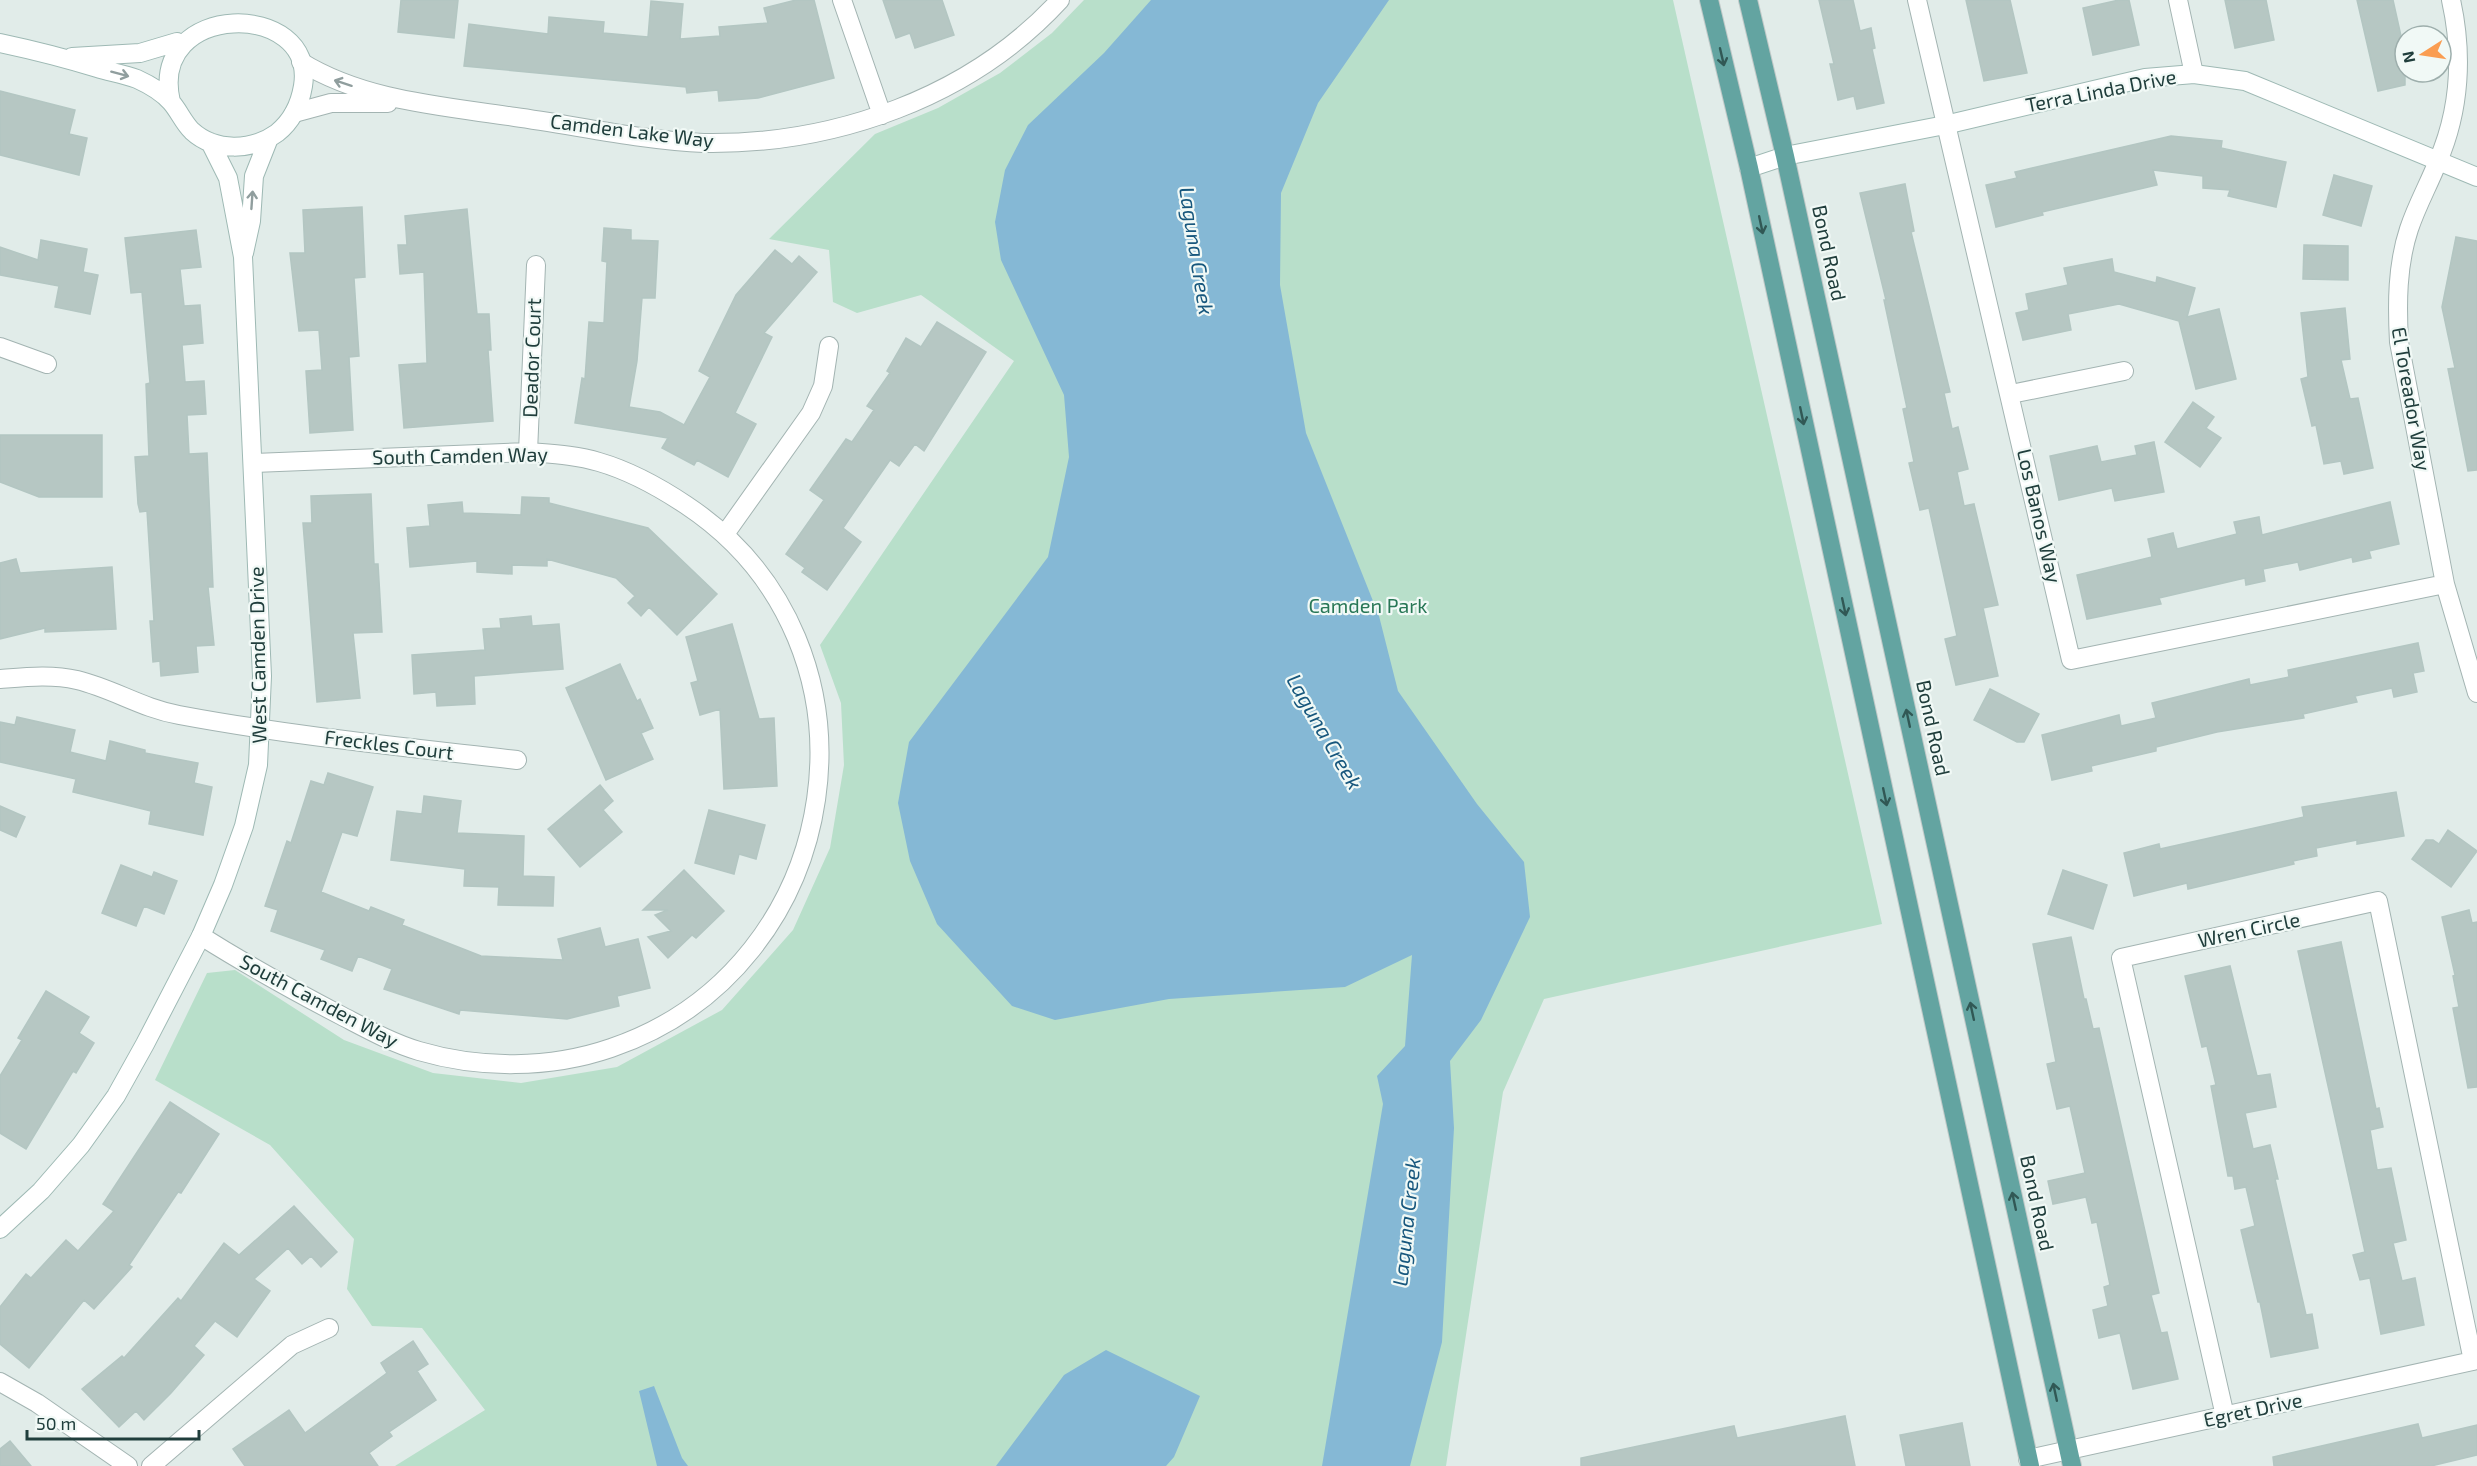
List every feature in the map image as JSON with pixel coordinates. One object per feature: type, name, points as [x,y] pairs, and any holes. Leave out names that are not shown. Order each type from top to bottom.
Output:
[{"type":"main road","points":[[1709,0],[1749,168],[2029,1462]]},
{"type":"main road","name":"Bond Road","points":[[1748,0],[1785,156],[2070,1457]]},
{"type":"street","points":[[842,0],[882,115]]},
{"type":"street","name":"Camden Lake Way","points":[[301,62],[334,81],[420,103],[702,142],[752,142],[800,136],[882,115],[933,94],[975,69],[1016,40],[1060,0]]},
{"type":"street","name":"Los Banos Way","points":[[1917,0],[2011,394],[2071,660],[2445,584]]},
{"type":"street","points":[[2178,0],[2194,74]]},
{"type":"street","name":"El Toreador Way","points":[[2451,0],[2457,31],[2458,84],[2454,111],[2439,161],[2409,230],[2401,267],[2397,314],[2399,342],[2445,584],[2477,693]]},
{"type":"street","points":[[233,10],[264,13],[282,29],[294,44],[301,62],[302,88],[294,113],[279,131],[269,138],[240,147],[210,142],[194,133],[180,119],[171,102],[167,82],[169,61],[177,42],[201,15],[233,10]]},
{"type":"street","points":[[64,57],[140,54],[177,42]]},
{"type":"street","points":[[0,43],[64,57],[136,79],[171,102]]},
{"type":"street","name":"Terra Linda Drive","points":[[1749,168],[1785,156],[1945,125],[2145,78],[2194,74],[2245,81],[2477,177]]},
{"type":"street","name":"Camden Lake Way","points":[[294,113],[331,103],[420,103]]},
{"type":"street","name":"West Camden Drive","points":[[243,257],[251,221],[254,176],[269,138]]},
{"type":"street","name":"West Camden Drive","points":[[0,1229],[48,1183],[81,1145],[116,1096],[201,936],[244,826],[258,765],[262,676],[243,257],[228,178],[210,142]]},
{"type":"street","name":"Deador Court","points":[[528,452],[536,265]]},
{"type":"street","points":[[725,534],[811,412],[823,386],[829,346]]},
{"type":"street","points":[[0,347],[47,364]]},
{"type":"street","points":[[2011,394],[2124,371]]},
{"type":"street","name":"South Camden Way","points":[[201,936],[305,997],[390,1040],[420,1051],[472,1061],[527,1064],[601,1051],[649,1033],[694,1006],[733,973],[750,954],[782,906],[805,852],[814,818],[820,774],[817,712],[798,644],[774,596],[725,534],[673,496],[624,471],[573,456],[528,452],[254,463]]},
{"type":"street","name":"Freckles Court","points":[[0,679],[33,676],[75,679],[114,692],[152,710],[261,729],[517,760]]},
{"type":"street","name":"Wren Circle","points":[[2225,1416],[2121,958],[2378,901],[2475,1360]]},
{"type":"street","points":[[151,1466],[291,1345],[329,1328]]},
{"type":"street","name":"Egret Drive","points":[[2029,1462],[2070,1457],[2225,1416],[2475,1360]]},
{"type":"street","points":[[0,1382],[37,1403],[128,1466]]},
{"type":"green space","name":"Camden Park","points":[[1084,0],[1673,0],[1882,924],[1544,999],[1503,1092],[1446,1466],[395,1466],[485,1410],[422,1328],[372,1326],[347,1289],[354,1239],[270,1145],[155,1080],[207,973],[235,970],[344,1040],[433,1073],[521,1083],[617,1067],[722,1010],[793,930],[830,848],[844,765],[841,703],[820,645],[1014,361],[921,295],[857,313],[833,302],[829,250],[769,239],[875,134],[938,108],[1000,73],[1052,33]]},
{"type":"water","name":"Laguna Creek","points":[[1151,0],[1389,0],[1318,103],[1281,193],[1280,285],[1306,433],[1379,616],[1398,691],[1477,804],[1524,862],[1530,917],[1481,1020],[1450,1061],[1454,1128],[1442,1342],[1410,1466],[1322,1466],[1383,1104],[1377,1076],[1405,1046],[1412,955],[1345,987],[1169,999],[1055,1020],[1012,1006],[937,924],[910,861],[898,803],[909,742],[1048,557],[1069,457],[1064,395],[1001,260],[995,222],[1005,170],[1028,125],[1104,53]]},
{"type":"water","points":[[1106,1350],[1200,1396],[1174,1457],[1166,1466],[996,1466],[1064,1375]]},
{"type":"water","points":[[654,1386],[682,1458],[688,1466],[657,1466],[639,1391]]},
{"type":"building","points":[[401,0],[458,0],[454,38],[398,32]]},
{"type":"building","points":[[796,0],[814,0],[834,78],[758,98],[719,101],[718,90],[687,93],[686,87],[464,66],[469,24],[548,34],[549,17],[604,22],[603,33],[648,37],[651,1],[683,4],[680,39],[720,36],[719,27],[768,23],[764,8]]},
{"type":"building","points":[[883,0],[942,0],[954,35],[915,48],[910,33],[896,38]]},
{"type":"building","points":[[1819,0],[1853,0],[1860,31],[1871,28],[1875,48],[1872,49],[1884,103],[1857,109],[1854,96],[1838,100],[1830,64],[1834,64]]},
{"type":"building","points":[[1966,0],[2010,0],[2027,73],[1984,81]]},
{"type":"building","points":[[2129,0],[2139,45],[2093,55],[2083,8]]},
{"type":"building","points":[[2225,0],[2266,0],[2274,40],[2235,48]]},
{"type":"building","points":[[2357,0],[2393,0],[2398,24],[2393,24],[2393,84],[2405,85],[2378,91]]},
{"type":"building","points":[[0,91],[75,110],[69,134],[87,138],[79,175],[0,155]]},
{"type":"building","points":[[2171,136],[2222,141],[2221,148],[2286,162],[2276,207],[2228,196],[2230,190],[2203,188],[2203,176],[2153,170],[2157,185],[2042,212],[2043,215],[1996,227],[1986,185],[2017,178],[2015,172]]},
{"type":"building","points":[[2334,175],[2372,186],[2361,226],[2323,215]]},
{"type":"building","points":[[1905,184],[1914,231],[1911,232],[1950,392],[1944,393],[1952,429],[1958,427],[1968,469],[1957,472],[1964,506],[1974,504],[1998,605],[1983,608],[1998,676],[1956,685],[1945,639],[1957,636],[1929,508],[1920,510],[1909,463],[1914,462],[1903,409],[1907,408],[1884,300],[1886,300],[1860,193]]},
{"type":"building","points":[[362,207],[365,277],[354,278],[359,356],[349,357],[353,430],[310,433],[306,371],[322,370],[319,330],[299,331],[290,253],[305,253],[303,210]]},
{"type":"building","points":[[467,209],[477,314],[489,314],[491,350],[488,350],[493,421],[404,428],[399,365],[427,363],[424,272],[400,274],[398,245],[407,245],[405,216]]},
{"type":"building","points":[[604,228],[631,230],[631,240],[658,241],[655,298],[642,298],[637,361],[629,407],[660,412],[684,425],[710,377],[699,371],[736,295],[775,250],[792,264],[799,256],[817,272],[764,333],[772,337],[735,413],[756,424],[728,477],[697,460],[694,465],[662,448],[668,438],[575,423],[582,378],[585,379],[589,322],[604,323],[607,262],[602,261]]},
{"type":"building","points":[[196,230],[201,267],[180,269],[184,306],[200,305],[203,343],[182,345],[185,382],[204,381],[206,414],[187,415],[189,454],[207,453],[213,587],[208,587],[214,645],[196,646],[198,672],[161,676],[160,661],[153,662],[150,621],[154,621],[147,511],[140,512],[138,504],[135,457],[149,456],[146,384],[150,383],[142,292],[131,293],[125,238]]},
{"type":"building","points":[[2456,237],[2477,241],[2477,470],[2468,471],[2448,369],[2455,368],[2442,307]]},
{"type":"building","points":[[41,240],[87,249],[83,272],[98,275],[90,314],[55,307],[59,286],[0,275],[0,247],[38,260]]},
{"type":"building","points":[[2304,245],[2348,246],[2348,280],[2303,279]]},
{"type":"building","points":[[2112,259],[2114,272],[2156,283],[2157,277],[2195,288],[2187,317],[2219,309],[2236,379],[2196,389],[2179,321],[2119,304],[2068,314],[2071,330],[2023,340],[2016,313],[2029,310],[2026,294],[2068,285],[2064,268]]},
{"type":"building","points":[[2345,308],[2350,359],[2341,360],[2350,399],[2358,398],[2373,468],[2344,474],[2341,461],[2324,464],[2316,425],[2312,426],[2301,379],[2308,377],[2301,313]]},
{"type":"building","points":[[937,322],[986,352],[924,451],[915,444],[899,466],[890,460],[843,528],[861,542],[827,590],[802,572],[805,568],[786,554],[824,500],[810,490],[846,439],[852,442],[874,410],[867,406],[890,373],[887,371],[906,338],[921,347]]},
{"type":"building","points":[[2193,402],[2214,417],[2206,428],[2221,438],[2200,467],[2165,442]]},
{"type":"building","points":[[0,435],[102,435],[102,497],[39,497],[0,482]]},
{"type":"building","points":[[2154,442],[2164,492],[2115,501],[2112,488],[2059,500],[2050,456],[2097,446],[2101,462],[2137,455],[2135,446]]},
{"type":"building","points":[[371,494],[374,564],[378,564],[382,632],[353,633],[360,698],[317,702],[303,523],[312,523],[311,496]]},
{"type":"building","points":[[522,497],[549,498],[549,503],[648,528],[717,594],[677,635],[649,607],[641,616],[628,603],[635,596],[616,578],[547,559],[547,566],[512,565],[512,574],[477,572],[477,561],[410,567],[407,528],[430,526],[428,505],[462,502],[463,513],[521,515]]},
{"type":"building","points":[[2390,502],[2399,544],[2369,551],[2371,558],[2353,562],[2352,557],[2300,570],[2298,562],[2263,569],[2265,581],[2246,585],[2245,578],[2159,598],[2161,604],[2087,619],[2077,575],[2152,557],[2148,539],[2173,533],[2177,549],[2237,534],[2234,522],[2259,517],[2262,535]]},
{"type":"building","points":[[16,559],[20,573],[112,567],[116,629],[45,632],[45,628],[0,639],[0,563]]},
{"type":"building","points":[[531,616],[532,626],[559,624],[563,669],[474,676],[475,704],[437,706],[436,692],[414,694],[412,655],[485,650],[483,629],[501,628],[500,619]]},
{"type":"building","points":[[732,624],[759,719],[774,718],[777,786],[724,789],[720,709],[700,715],[691,683],[698,681],[686,637]]},
{"type":"building","points":[[2418,643],[2424,671],[2413,673],[2417,692],[2394,697],[2392,688],[2355,696],[2357,702],[2303,714],[2304,718],[2217,732],[2156,747],[2156,751],[2091,766],[2092,771],[2052,780],[2042,735],[2119,715],[2121,726],[2156,718],[2152,703],[2249,679],[2250,685],[2289,677],[2288,670]]},
{"type":"building","points":[[620,664],[637,701],[640,699],[653,728],[641,733],[653,759],[606,780],[566,688]]},
{"type":"building","points":[[1990,689],[2039,714],[2024,742],[2017,742],[1974,720]]},
{"type":"building","points":[[17,717],[75,730],[70,752],[106,761],[110,741],[145,750],[145,753],[198,763],[194,783],[212,787],[203,835],[149,824],[151,811],[73,792],[76,779],[0,762],[0,722],[15,725]]},
{"type":"building","points":[[328,773],[373,787],[357,836],[342,832],[321,892],[369,911],[371,907],[404,920],[402,925],[481,956],[563,960],[558,939],[600,928],[605,947],[638,939],[650,988],[617,996],[619,1006],[567,1019],[460,1010],[459,1014],[384,989],[392,969],[358,956],[352,971],[321,959],[325,950],[271,931],[278,910],[265,906],[287,841],[291,843],[311,781],[324,785]]},
{"type":"building","points":[[600,785],[613,801],[603,810],[622,832],[580,867],[548,829]]},
{"type":"building","points":[[2396,792],[2404,836],[2357,844],[2357,840],[2316,848],[2317,856],[2293,861],[2294,864],[2188,889],[2187,883],[2134,896],[2124,853],[2159,844],[2160,849],[2304,817],[2302,807]]},
{"type":"building","points":[[424,796],[461,801],[457,833],[524,836],[523,876],[554,877],[553,906],[498,905],[499,887],[464,886],[465,869],[391,860],[397,811],[422,814]]},
{"type":"building","points":[[0,806],[25,817],[16,837],[0,830]]},
{"type":"building","points":[[709,810],[765,825],[756,859],[739,854],[734,874],[695,863]]},
{"type":"building","points":[[2448,830],[2477,851],[2451,887],[2412,859],[2426,840],[2433,840],[2439,844]]},
{"type":"building","points":[[121,865],[152,877],[154,872],[177,881],[164,914],[144,906],[136,926],[102,913]]},
{"type":"building","points":[[684,870],[724,911],[696,938],[692,935],[668,958],[648,937],[671,931],[655,915],[668,910],[643,910]]},
{"type":"building","points":[[2063,870],[2107,885],[2093,929],[2048,914]]},
{"type":"building","points":[[2469,910],[2472,923],[2477,922],[2477,1087],[2468,1088],[2453,1008],[2459,1007],[2453,976],[2455,975],[2442,917]]},
{"type":"building","points":[[2071,937],[2093,1029],[2099,1028],[2159,1293],[2151,1295],[2161,1333],[2167,1332],[2178,1379],[2133,1389],[2120,1333],[2099,1338],[2093,1310],[2108,1306],[2104,1287],[2110,1285],[2097,1222],[2092,1223],[2086,1197],[2053,1204],[2048,1181],[2085,1173],[2070,1106],[2057,1109],[2047,1064],[2056,1062],[2033,944]]},
{"type":"building","points":[[2341,942],[2376,1109],[2379,1108],[2383,1127],[2370,1130],[2377,1170],[2391,1168],[2406,1240],[2393,1243],[2402,1281],[2415,1278],[2424,1325],[2381,1334],[2370,1278],[2360,1280],[2353,1255],[2365,1252],[2298,951]]},
{"type":"building","points":[[2230,966],[2257,1076],[2270,1074],[2276,1107],[2245,1113],[2253,1149],[2270,1145],[2278,1179],[2275,1179],[2306,1315],[2312,1314],[2318,1348],[2271,1357],[2260,1302],[2258,1302],[2241,1230],[2255,1226],[2246,1187],[2235,1189],[2233,1176],[2228,1176],[2211,1086],[2216,1085],[2207,1046],[2202,1047],[2185,976]]},
{"type":"building","points":[[46,991],[89,1017],[79,1033],[94,1043],[76,1073],[73,1071],[26,1149],[0,1133],[0,1076],[22,1040],[18,1038]]},
{"type":"building","points":[[170,1102],[219,1134],[181,1193],[178,1192],[129,1265],[132,1267],[94,1309],[84,1300],[29,1368],[0,1344],[0,1307],[26,1274],[31,1278],[66,1240],[78,1251],[114,1211],[103,1204]]},
{"type":"building","points":[[294,1206],[337,1252],[321,1267],[311,1256],[302,1264],[288,1248],[254,1279],[270,1291],[237,1337],[215,1321],[194,1346],[204,1355],[171,1393],[144,1420],[136,1411],[119,1427],[82,1389],[122,1356],[124,1358],[178,1298],[181,1301],[224,1243],[239,1255]]},
{"type":"building","points":[[413,1341],[428,1364],[417,1371],[436,1400],[389,1432],[392,1436],[369,1453],[378,1466],[245,1466],[233,1449],[289,1410],[305,1433],[387,1373],[381,1363]]},
{"type":"building","points":[[1845,1416],[1855,1466],[1581,1466],[1581,1458],[1734,1426],[1737,1438]]},
{"type":"building","points":[[1962,1423],[1970,1466],[1906,1466],[1900,1435]]},
{"type":"building","points":[[2418,1424],[2422,1438],[2477,1425],[2477,1455],[2431,1466],[2274,1466],[2273,1457]]},
{"type":"building","points":[[10,1441],[31,1466],[0,1466],[0,1449]]}]
